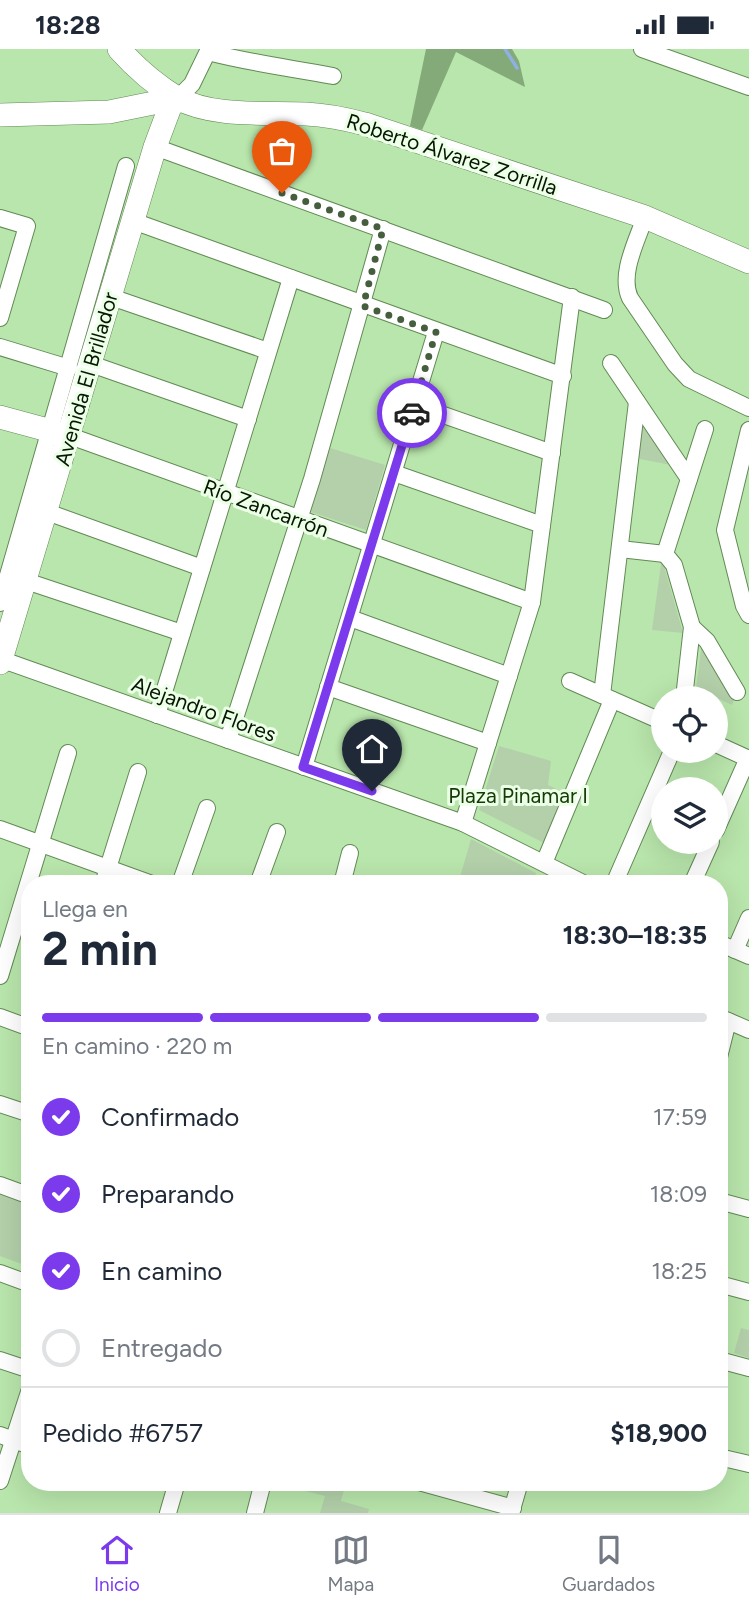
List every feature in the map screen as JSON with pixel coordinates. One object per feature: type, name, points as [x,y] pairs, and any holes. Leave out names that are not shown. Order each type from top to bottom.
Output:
[{"type":"street","name":"Roberto Álvarez Zorrilla","points":[[119,49],[145,74],[178,98],[194,104],[225,110],[321,115],[350,120],[645,217],[749,262]]},
{"type":"street","points":[[642,49],[749,87]]},
{"type":"street","points":[[0,115],[109,112],[178,98],[192,84],[209,51],[267,66],[284,66],[333,76]]},
{"type":"street","name":"Avenida El Brillador","points":[[0,603],[61,434],[92,364],[155,147],[170,107],[178,98]]},
{"type":"street","points":[[155,147],[604,310]]},
{"type":"street","name":"Avenida El Brillador","points":[[0,660],[47,512],[69,368],[126,166]]},
{"type":"street","points":[[645,217],[626,277],[630,298],[675,364],[689,379],[749,408]]},
{"type":"street","points":[[0,218],[27,226],[3,293],[0,318]]},
{"type":"street","points":[[133,221],[562,376]]},
{"type":"street","points":[[228,740],[299,519],[363,306],[383,229]]},
{"type":"street","points":[[157,715],[291,278]]},
{"type":"street","points":[[111,297],[268,351]]},
{"type":"street","points":[[463,823],[531,602],[572,297]]},
{"type":"street","points":[[303,767],[436,332]]},
{"type":"street","points":[[0,347],[69,368]]},
{"type":"street","points":[[611,363],[689,479]]},
{"type":"street","points":[[92,364],[248,419]]},
{"type":"street","points":[[544,863],[607,697],[620,549],[638,402]]},
{"type":"street","points":[[415,405],[552,453]]},
{"type":"street","name":"Río Zancarrón","points":[[0,417],[61,434],[531,602]]},
{"type":"street","points":[[665,554],[705,429]]},
{"type":"street","points":[[749,430],[724,530],[744,606],[749,615]]},
{"type":"street","points":[[394,473],[542,525]]},
{"type":"street","points":[[47,512],[202,568]]},
{"type":"street","points":[[620,549],[665,554],[674,565],[692,627],[685,686]]},
{"type":"street","points":[[26,581],[182,633]]},
{"type":"street","points":[[350,618],[509,676]]},
{"type":"street","points":[[692,627],[707,641],[737,692]]},
{"type":"street","name":"Alejandro Flores","points":[[0,660],[463,823],[567,875]]},
{"type":"street","points":[[570,681],[651,717]]},
{"type":"street","points":[[328,687],[488,743]]},
{"type":"street","points":[[728,750],[748,759],[728,803]]},
{"type":"street","points":[[31,875],[68,754]]},
{"type":"street","points":[[618,875],[667,763]]},
{"type":"street","points":[[105,875],[138,772]]},
{"type":"street","points":[[183,875],[207,808]]},
{"type":"street","points":[[0,829],[40,844],[103,875]]},
{"type":"street","points":[[261,875],[277,832]]},
{"type":"street","points":[[344,875],[350,853]]},
{"type":"street","points":[[696,875],[705,854]]},
{"type":"street","points":[[0,976],[21,907]]},
{"type":"street","points":[[742,953],[749,918]]},
{"type":"street","points":[[0,1017],[21,1025]]},
{"type":"street","points":[[728,1021],[749,1030]]},
{"type":"street","points":[[0,1104],[21,1111]]},
{"type":"street","points":[[0,1185],[21,1193]]},
{"type":"street","points":[[728,1203],[749,1209]]},
{"type":"street","points":[[0,1273],[21,1281]]},
{"type":"street","points":[[728,1286],[749,1292]]},
{"type":"street","points":[[0,1360],[21,1367]]},
{"type":"street","points":[[728,1363],[749,1369]]},
{"type":"street","points":[[0,1481],[21,1420]]},
{"type":"street","points":[[728,1459],[749,1464]]},
{"type":"street","points":[[169,1513],[175,1491]]},
{"type":"street","points":[[255,1513],[261,1491]]},
{"type":"street","points":[[448,1491],[512,1511],[518,1491]]},
{"type":"green space","points":[[426,49],[512,49],[519,61],[525,87],[456,52],[422,130],[410,126]]},
{"type":"green space","points":[[642,421],[671,465],[640,459],[637,455]]},
{"type":"green space","points":[[330,448],[385,465],[366,530],[311,512]]},
{"type":"green space","points":[[661,564],[664,566],[683,633],[652,630]]},
{"type":"green space","points":[[702,642],[727,686],[696,686]]},
{"type":"green space","points":[[728,688],[734,700],[732,705],[728,703]]},
{"type":"green space","name":"Plaza Pinamar I","points":[[499,746],[551,761],[548,785],[563,792],[544,843],[479,810]]},
{"type":"green space","points":[[471,839],[536,873],[535,875],[461,875]]},
{"type":"green space","points":[[0,1189],[21,1197],[21,1264],[0,1256]]},
{"type":"green space","points":[[741,1328],[749,1330],[749,1358],[734,1353]]},
{"type":"green space","points":[[305,1491],[344,1491],[341,1501],[369,1509],[368,1513],[320,1513],[325,1496]]},
{"type":"waterway","points":[[505,49],[517,68]]},
{"type":"way so far","points":[[282,193],[383,229],[363,306],[436,332],[412,413]]},
{"type":"route","points":[[372,791],[303,767],[412,413]]}]
